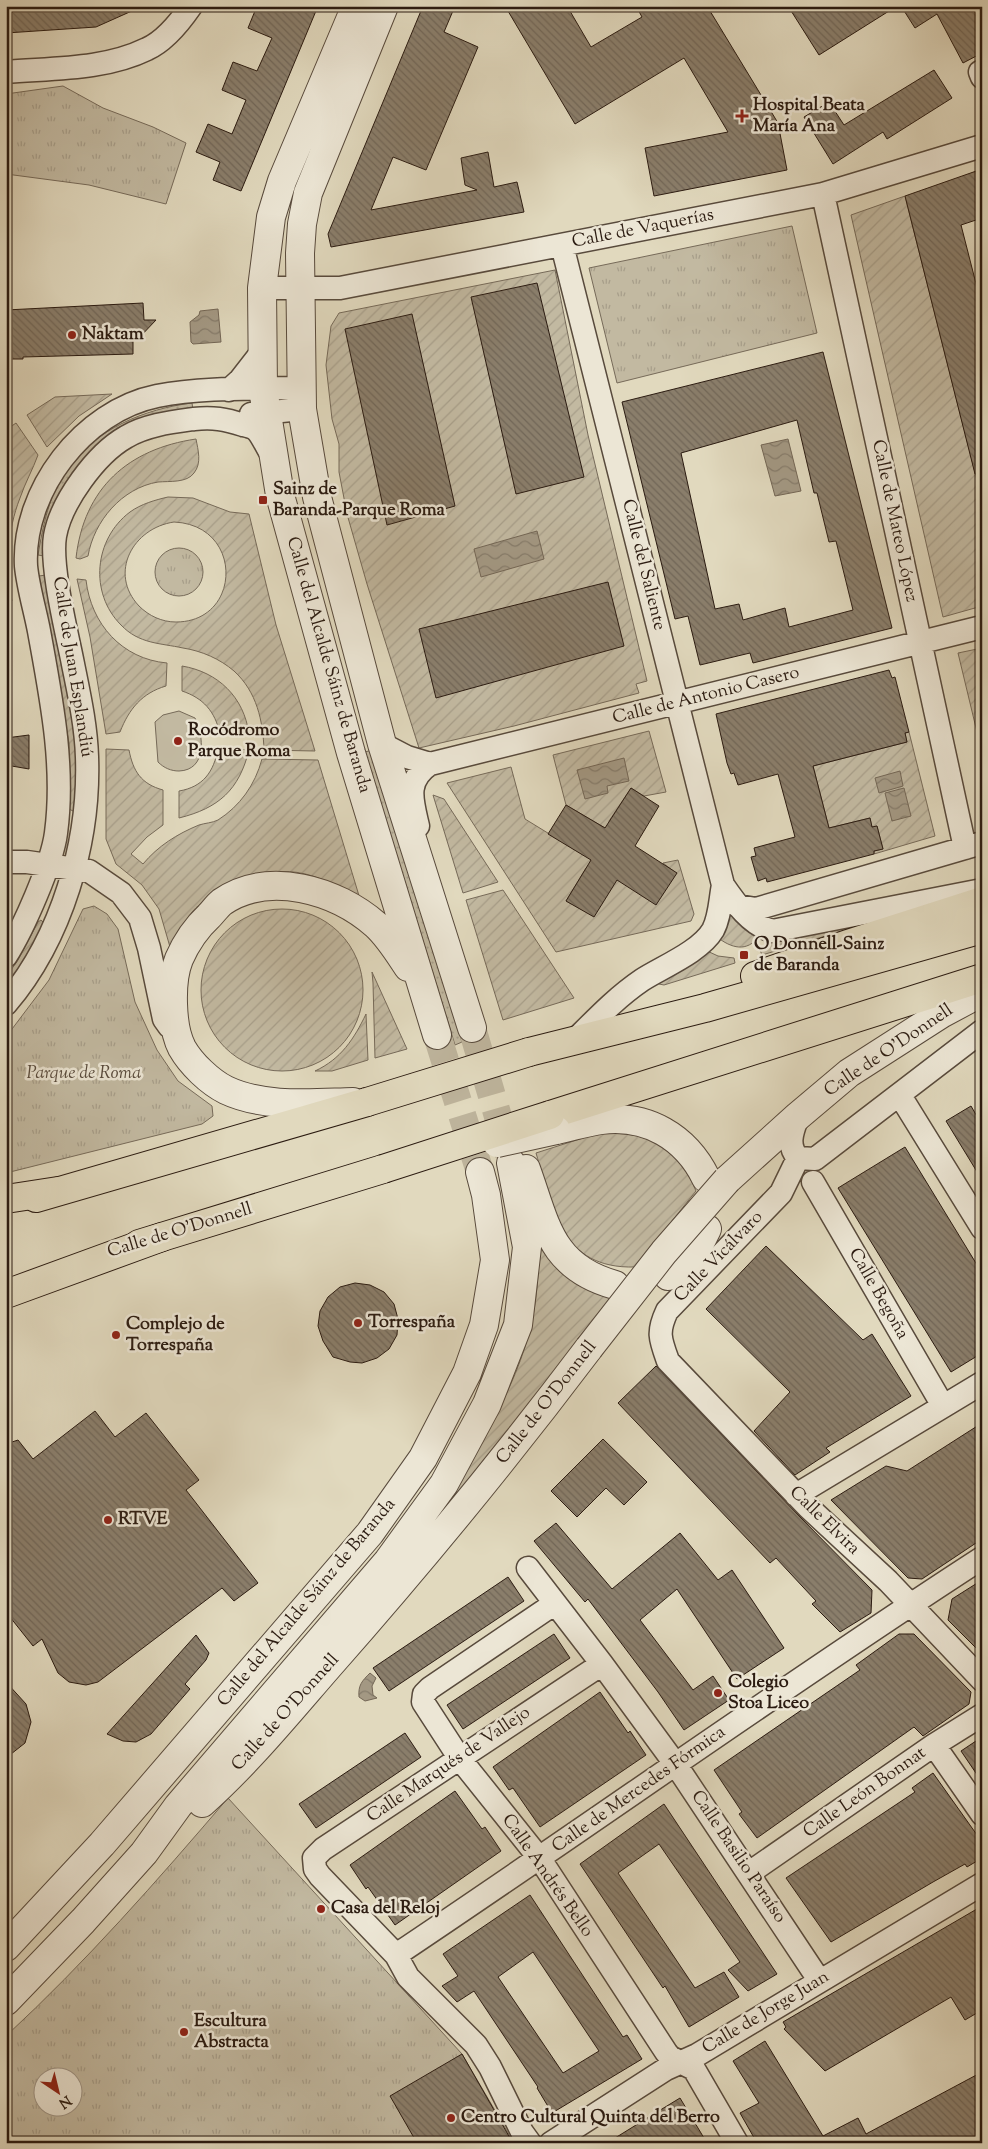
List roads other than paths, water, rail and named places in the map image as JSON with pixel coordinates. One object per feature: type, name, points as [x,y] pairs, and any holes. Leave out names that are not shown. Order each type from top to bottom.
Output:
[{"type":"main road","points":[[705,1008],[754,976],[982,902]]},
{"type":"main road","points":[[6,1208],[530,1052],[705,1008],[982,929]]},
{"type":"main road","name":"Calle de O'Donnell","points":[[6,1284],[384,1169],[553,1123],[982,978]]},
{"type":"main road","points":[[6,1199],[58,1191]]},
{"type":"main road","points":[[6,1294],[162,1236]]},
{"type":"street","points":[[6,72],[105,64],[148,49],[179,24],[191,6]]},
{"type":"street","name":"Calle del Alcalde Sáinz de Baranda","points":[[182,1048],[174,1024],[173,986],[178,960],[196,929],[222,902],[249,889],[272,886],[296,886],[317,892],[340,902],[377,926],[395,946],[418,986],[437,1035],[351,753],[280,494],[264,400],[261,353],[262,288],[271,217],[280,190],[356,6]]},
{"type":"street","name":"Calle del Alcalde Sáinz de Baranda","points":[[384,6],[308,193],[302,224],[299,290],[302,398],[317,497],[382,744],[450,954],[477,1028]]},
{"type":"street","points":[[982,71],[980,72],[982,77]]},
{"type":"street","name":"Calle de Vaquerías","points":[[299,290],[340,288],[824,194],[982,146]]},
{"type":"street","name":"Calle de Mateo López","points":[[824,194],[921,642],[973,846]]},
{"type":"street","name":"Calle del Saliente","points":[[562,245],[722,885]]},
{"type":"street","points":[[262,288],[299,290]]},
{"type":"street","points":[[230,390],[261,353]]},
{"type":"street","name":"Calle de Juan Esplandiú","points":[[6,956],[29,909],[56,835],[58,766],[50,695],[26,566],[28,530],[36,502],[55,467],[88,433],[105,419],[127,407],[156,396],[230,390],[264,400],[302,398]]},
{"type":"street","name":"Calle de Juan Esplandiú","points":[[222,418],[264,400]]},
{"type":"street","name":"Calle de Juan Esplandiú","points":[[6,1004],[38,959],[52,932],[74,870],[80,846],[87,800],[88,755],[83,712],[56,568],[55,536],[71,495],[98,459],[127,436],[166,422],[213,417],[256,429],[275,460]]},
{"type":"street","name":"Calle de Antonio Casero","points":[[430,764],[678,704],[982,627]]},
{"type":"street","points":[[382,744],[407,757],[430,764]]},
{"type":"street","points":[[430,764],[419,772],[412,784],[414,808],[438,898],[450,954]]},
{"type":"street","points":[[738,906],[756,908],[973,846]]},
{"type":"street","points":[[6,862],[27,862],[89,871],[121,893],[140,918],[149,948],[164,1019],[182,1048],[201,1072],[226,1090],[251,1098],[293,1103],[367,1102]]},
{"type":"street","points":[[722,885],[738,906],[760,927],[772,931],[982,890]]},
{"type":"street","points":[[576,1039],[623,994],[675,962],[705,939],[712,931],[718,919],[722,885]]},
{"type":"street","name":"Calle de O'Donnell","points":[[144,1852],[205,1800],[237,1769],[350,1642],[507,1456],[664,1252],[716,1179],[850,1073],[940,1014],[982,992]]},
{"type":"street","points":[[798,1116],[791,1138],[794,1153],[798,1158],[815,1159],[982,1031]]},
{"type":"street","points":[[904,1102],[982,1228]]},
{"type":"street","points":[[553,1123],[626,1120],[650,1125],[671,1135],[687,1148],[716,1179]]},
{"type":"street","name":"Calle Vicálvaro","points":[[668,1360],[660,1338],[661,1324],[667,1311],[781,1193],[798,1158]]},
{"type":"street","name":"Calle del Alcalde Sáinz de Baranda","points":[[6,2001],[83,1922],[144,1852],[185,1799],[388,1561],[444,1484],[487,1404],[518,1326],[526,1247],[517,1161],[555,1244],[571,1264],[594,1279],[615,1285]]},
{"type":"street","name":"Calle del Alcalde Sáinz de Baranda","points":[[6,1947],[102,1844],[370,1533],[423,1458],[467,1373],[484,1325],[494,1260],[486,1195],[480,1172]]},
{"type":"street","name":"Calle Begoña","points":[[813,1182],[944,1406]]},
{"type":"street","points":[[668,1276],[697,1249],[707,1229]]},
{"type":"street","name":"Calle Elvira","points":[[668,1360],[796,1494],[910,1604],[982,1680]]},
{"type":"street","points":[[796,1494],[982,1383]]},
{"type":"street","name":"Calle de Mercedes Fórmica","points":[[396,1955],[540,1859],[910,1604],[982,1558]]},
{"type":"street","name":"Calle Basilio Paraíso","points":[[528,1568],[602,1664],[676,1765],[819,1980]]},
{"type":"street","name":"Calle Andrés Bello","points":[[554,1604],[430,1688],[424,1694],[423,1702],[460,1759],[540,1859],[666,2052],[670,2057],[682,2061],[694,2069],[737,2143]]},
{"type":"street","name":"Calle Marqués de Vallejo","points":[[396,1955],[320,1876],[315,1869],[314,1858],[322,1849],[602,1664]]},
{"type":"street","name":"Calle León Bonnat","points":[[749,1873],[934,1745],[982,1715]]},
{"type":"street","points":[[934,1745],[982,1814]]},
{"type":"street","name":"Calle de Jorge Juan","points":[[551,2143],[666,2069],[697,2055],[819,1980],[982,1884]]},
{"type":"street","points":[[396,1955],[408,1976],[476,2045],[490,2066],[522,2132],[530,2143]]},
{"type":"water","points":[[218,309],[221,342],[193,344],[191,342],[190,322],[199,315],[200,311]]},
{"type":"water","points":[[788,439],[801,491],[775,496],[761,445]]},
{"type":"water","points":[[537,531],[544,559],[481,577],[474,549]]},
{"type":"water","points":[[624,758],[629,781],[607,786],[608,793],[585,799],[577,770]]},
{"type":"water","points":[[900,771],[903,786],[879,793],[875,778]]},
{"type":"water","points":[[904,788],[911,816],[892,821],[885,793]]},
{"type":"water","points":[[370,1673],[376,1678],[372,1686],[373,1695],[377,1698],[365,1701],[359,1697],[359,1689]]},
{"type":"tunnel","points":[[472,1028],[509,1154]]},
{"type":"tunnel","points":[[437,1035],[480,1172]]},
{"type":"place","name":"Hospital Beata María Ana","points":[[742,116]]},
{"type":"place","name":"Naktam","points":[[72,335]]},
{"type":"place","name":"Sainz de Baranda-Parque Roma","points":[[263,500]]},
{"type":"place","name":"Rocódromo Parque Roma","points":[[178,741]]},
{"type":"place","name":"O Donnell-Sainz de Baranda","points":[[744,955]]},
{"type":"place","name":"Torrespaña","points":[[358,1323]]},
{"type":"place","name":"Complejo de Torrespaña","points":[[116,1335]]},
{"type":"place","name":"RTVE","points":[[108,1520]]},
{"type":"place","name":"Colegio Stoa Liceo","points":[[718,1693]]},
{"type":"place","name":"Casa del Reloj","points":[[321,1909]]},
{"type":"place","name":"Escultura Abstracta","points":[[184,2032]]},
{"type":"place","name":"Centro Cultural Quinta del Berro","points":[[451,2118]]},
{"type":"park label","name":"Parque de Roma","points":[[84,1074]]}]
